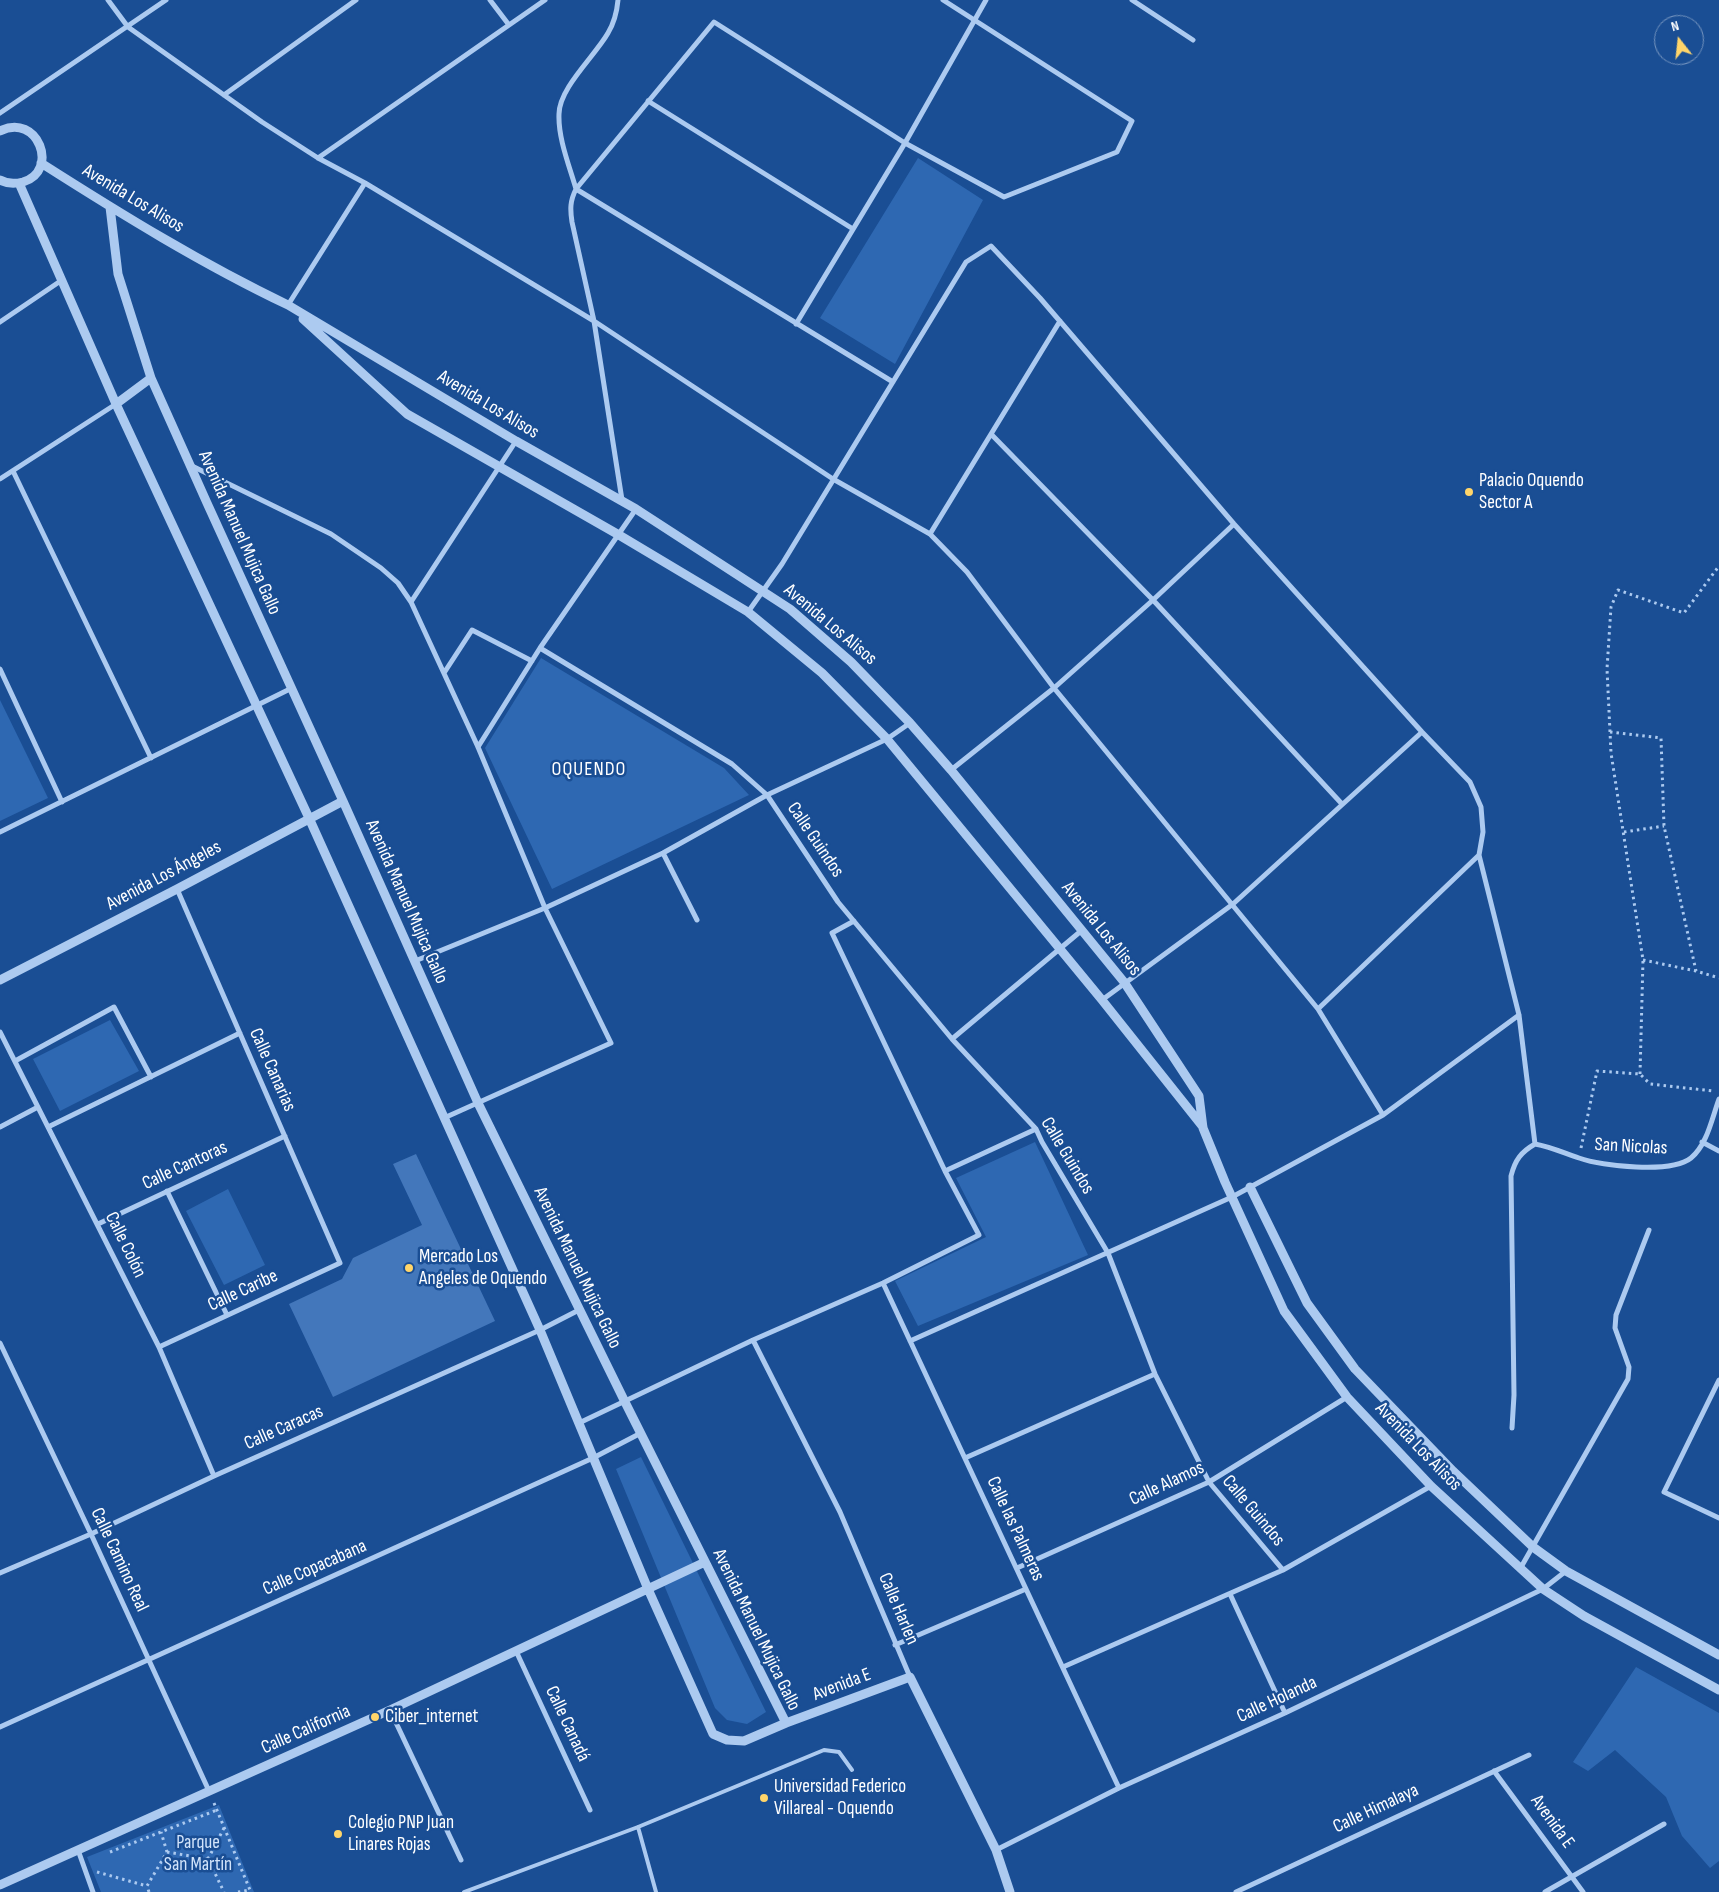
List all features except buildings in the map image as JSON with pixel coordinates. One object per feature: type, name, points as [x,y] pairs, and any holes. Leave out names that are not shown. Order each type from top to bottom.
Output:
[{"type":"street","points":[[108,0],[128,27],[318,158],[365,183],[594,320],[833,480],[930,534],[967,572],[1054,688],[1318,1009],[1383,1115]]},
{"type":"street","points":[[0,113],[166,0]]},
{"type":"street","points":[[224,95],[356,0]]},
{"type":"street","points":[[490,0],[509,25]]},
{"type":"street","points":[[318,158],[545,0]]},
{"type":"street","points":[[618,0],[616,14],[608,33],[563,96],[558,113],[560,132],[576,189],[892,382]]},
{"type":"street","points":[[622,501],[594,320],[570,209],[571,199],[576,189],[714,22],[906,143],[1004,197],[1117,152],[1132,121],[943,0]]},
{"type":"street","points":[[796,324],[906,143],[986,0]]},
{"type":"street","points":[[1132,0],[1193,40]]},
{"type":"street","points":[[648,101],[854,229]]},
{"type":"street","points":[[1,129],[11,127],[28,131],[36,137],[42,154],[41,163],[33,176],[19,183],[1,182]]},
{"type":"street","name":"Avenida Los Alisos","points":[[41,163],[110,207],[254,288],[288,305],[516,442],[636,509],[790,609],[851,662],[910,722],[1124,982],[1199,1096],[1203,1128]]},
{"type":"street","name":"Avenida Manuel Mujica Gallo","points":[[19,183],[116,404],[309,818],[540,1330],[648,1589],[713,1734],[727,1740],[744,1741],[786,1723],[579,1310],[478,1103],[292,688],[206,503],[192,466],[151,378],[118,274],[110,207]]},
{"type":"street","points":[[288,305],[365,183]]},
{"type":"street","points":[[748,612],[782,564],[966,262],[991,246],[1060,321],[1234,524],[1422,732],[1470,782],[1481,807],[1483,832],[1478,855],[1519,1015],[1535,1144],[1524,1150],[1518,1157],[1511,1176],[1514,1395],[1512,1428]]},
{"type":"street","points":[[0,322],[62,280]]},
{"type":"street","name":"Avenida Los Alisos","points":[[288,305],[407,414],[619,535],[748,612],[822,673],[887,739],[1102,1000],[1203,1128],[1284,1311],[1347,1397],[1431,1486],[1519,1569],[1543,1589],[1584,1616],[1719,1690]]},
{"type":"street","points":[[930,534],[1060,321]]},
{"type":"street","points":[[0,480],[116,404],[151,378]]},
{"type":"street","points":[[991,434],[1153,600],[1342,804]]},
{"type":"street","points":[[411,602],[516,442]]},
{"type":"street","points":[[192,466],[331,534],[381,568],[398,583],[411,602],[444,673],[478,747],[545,908],[611,1043],[444,1118]]},
{"type":"street","points":[[13,471],[151,758]]},
{"type":"street","points":[[478,747],[540,648],[636,509]]},
{"type":"street","points":[[951,770],[1054,688],[1153,600],[1234,524]]},
{"type":"street","points":[[444,673],[472,630],[532,661]]},
{"type":"street","name":"Calle Guindos","points":[[540,648],[732,764],[767,795],[838,902],[952,1038],[1036,1129],[1108,1253],[1156,1374],[1209,1482],[1283,1570]]},
{"type":"street","points":[[0,668],[62,802]]},
{"type":"street","points":[[0,832],[292,688]]},
{"type":"street","points":[[415,961],[545,908],[663,853],[767,795],[887,739],[910,722]]},
{"type":"street","points":[[1102,1000],[1124,982],[1233,904],[1422,732]]},
{"type":"street","name":"Avenida Los Ángeles","points":[[1,978],[177,889],[343,801]]},
{"type":"street","points":[[663,853],[697,920]]},
{"type":"street","points":[[1318,1009],[1478,855]]},
{"type":"street","name":"Calle Canarias","points":[[177,889],[340,1263]]},
{"type":"street","points":[[579,1423],[753,1340],[883,1283],[978,1235],[945,1171],[832,933],[854,921]]},
{"type":"street","points":[[952,1038],[1081,931]]},
{"type":"street","points":[[15,1061],[114,1007],[151,1077]]},
{"type":"street","points":[[910,1341],[1232,1197],[1383,1115],[1519,1015]]},
{"type":"street","name":"Calle Colón","points":[[0,1032],[159,1347],[214,1476]]},
{"type":"street","points":[[48,1127],[240,1033]]},
{"type":"street","name":"San Nicolas","points":[[1535,1144],[1552,1147],[1579,1158],[1606,1165],[1649,1167],[1676,1165],[1691,1158],[1702,1142],[1719,1100]]},
{"type":"street","points":[[0,1127],[38,1107]]},
{"type":"street","points":[[945,1171],[1036,1129]]},
{"type":"street","name":"Calle Cantoras","points":[[98,1224],[285,1136]]},
{"type":"street","points":[[1702,1142],[1719,1151]]},
{"type":"street","name":"Avenida Los Alisos","points":[[1250,1187],[1307,1303],[1355,1369],[1453,1472],[1533,1547],[1566,1571],[1719,1655]]},
{"type":"street","points":[[167,1191],[227,1315]]},
{"type":"street","points":[[1519,1569],[1628,1379],[1629,1367],[1615,1328],[1616,1315],[1649,1230]]},
{"type":"street","name":"Calle Caribe","points":[[159,1347],[340,1263]]},
{"type":"street","name":"Calle las Palmeras","points":[[883,1283],[1119,1788]]},
{"type":"street","name":"Calle Caracas","points":[[0,1573],[91,1534],[214,1476],[540,1330],[579,1310]]},
{"type":"street","name":"Calle Harlen","points":[[753,1340],[840,1512],[895,1645],[996,1850],[1010,1892]]},
{"type":"street","name":"Calle Camino Real","points":[[0,1342],[209,1791]]},
{"type":"street","points":[[965,1458],[1156,1374]]},
{"type":"street","points":[[1719,1380],[1664,1492],[1719,1518]]},
{"type":"street","name":"Calle Alamos","points":[[1017,1568],[1209,1482],[1347,1397]]},
{"type":"street","name":"Calle Copacabana","points":[[0,1727],[593,1458],[641,1433]]},
{"type":"street","points":[[1063,1667],[1283,1570],[1431,1486]]},
{"type":"street","name":"Calle California","points":[[0,1886],[390,1710],[706,1562]]},
{"type":"street","name":"Calle Holanda","points":[[996,1850],[1119,1788],[1285,1713],[1543,1589],[1566,1571]]},
{"type":"street","points":[[895,1645],[1026,1589]]},
{"type":"street","points":[[1230,1594],[1285,1713]]},
{"type":"street","name":"Calle Canadá","points":[[516,1651],[590,1810]]},
{"type":"street","name":"Avenida E","points":[[786,1723],[910,1677]]},
{"type":"street","points":[[390,1710],[460,1860]]},
{"type":"street","name":"Calle Himalaya","points":[[1236,1892],[1529,1754]]},
{"type":"street","name":"Avenida E","points":[[1494,1771],[1583,1892]]},
{"type":"street","points":[[1545,1892],[1664,1824]]},
{"type":"street","points":[[78,1850],[93,1892]]},
{"type":"street","points":[[1247,1886],[1251,1892]]},
{"type":"lane","points":[[464,1892],[638,1827],[824,1750],[839,1752],[852,1770]]},
{"type":"lane","points":[[638,1827],[656,1892]]},
{"type":"path","points":[[1640,1074],[1643,960],[1611,753],[1607,669],[1612,607],[1618,590],[1684,613],[1719,566]]},
{"type":"path","points":[[1610,732],[1661,738],[1664,826],[1696,971]]},
{"type":"path","points":[[1624,832],[1664,826]]},
{"type":"path","points":[[1643,960],[1696,971],[1719,978]]},
{"type":"path","points":[[1579,1158],[1597,1071],[1640,1074],[1650,1084],[1719,1092]]},
{"type":"path","points":[[109,1852],[217,1810],[250,1890],[238,1892]]},
{"type":"path","points":[[208,1859],[224,1828]]},
{"type":"path","points":[[149,1892],[147,1886],[167,1852],[161,1832]]},
{"type":"path","points":[[167,1852],[208,1859]]},
{"type":"path","points":[[208,1859],[224,1892]]},
{"type":"path","points":[[94,1866],[99,1878]]},
{"type":"path","points":[[96,1872],[147,1886]]},
{"type":"green space","points":[[918,158],[983,200],[895,364],[820,318]]},
{"type":"green space","points":[[541,658],[724,768],[749,795],[552,889],[485,748]]},
{"type":"green space","points":[[0,700],[48,798],[0,821]]},
{"type":"green space","points":[[110,1020],[139,1071],[60,1111],[33,1059]]},
{"type":"green space","points":[[1035,1142],[1088,1255],[918,1326],[895,1281],[986,1237],[956,1178]]},
{"type":"green space","points":[[228,1189],[265,1265],[224,1285],[186,1211]]},
{"type":"green space","points":[[641,1457],[766,1712],[747,1724],[727,1720],[715,1708],[616,1469]]},
{"type":"green space","points":[[1636,1667],[1719,1713],[1719,1861],[1710,1868],[1682,1836],[1666,1797],[1615,1750],[1588,1771],[1573,1762]]},
{"type":"green space","name":"Parque San Martín","points":[[219,1805],[254,1892],[101,1892],[87,1857]]},
{"type":"place","name":"Palacio Oquendo Sector A","points":[[1469,492]]},
{"type":"place","name":"Mercado Los Angeles de Oquendo","points":[[409,1268]]},
{"type":"place","name":"Ciber_internet","points":[[375,1717]]},
{"type":"place","name":"Universidad Federico Villareal - Oquendo","points":[[764,1798]]},
{"type":"place","name":"Colegio PNP Juan Linares Rojas","points":[[338,1834]]},
{"type":"district","name":"OQUENDO","points":[[589,770]]}]
